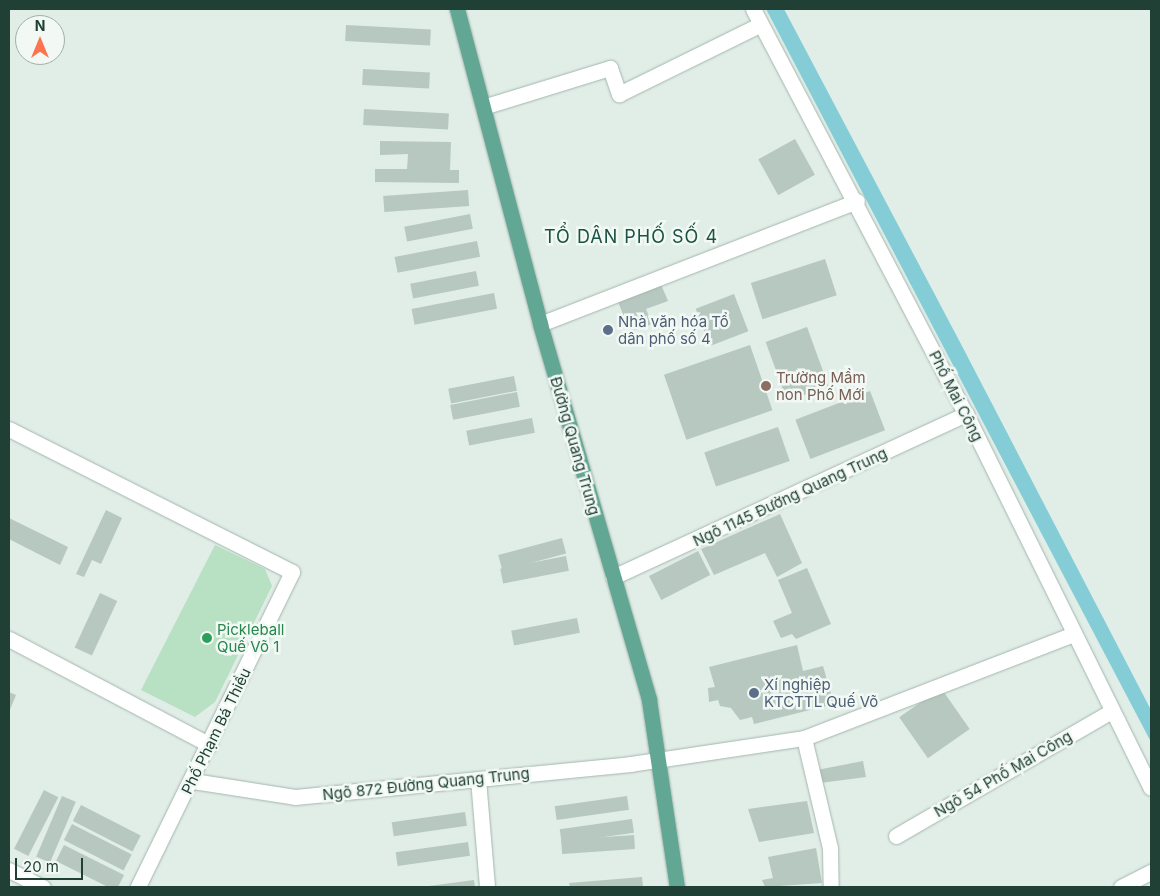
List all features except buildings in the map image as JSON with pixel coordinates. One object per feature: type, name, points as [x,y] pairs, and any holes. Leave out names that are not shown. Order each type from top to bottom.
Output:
[{"type":"main road","name":"Đường Quang Trung","points":[[457,9],[540,324],[649,700],[677,887]]},
{"type":"street","name":"Phố Mai Công","points":[[753,9],[857,202],[966,414],[1074,634],[1110,712],[1151,788]]},
{"type":"street","points":[[483,107],[610,68],[619,94],[761,24]]},
{"type":"street","points":[[540,324],[857,202]]},
{"type":"street","name":"Ngõ 1145 Đường Quang Trung","points":[[613,577],[966,414]]},
{"type":"street","name":"Phố Phạm Bá Thiều","points":[[9,429],[292,572],[193,781],[138,887]]},
{"type":"street","name":"Ngõ 872 Đường Quang Trung","points":[[193,781],[295,797],[659,760],[804,738],[1074,634]]},
{"type":"street","points":[[9,639],[210,745]]},
{"type":"street","name":"Ngõ 54 Phố Mai Công","points":[[896,836],[1110,712]]},
{"type":"street","points":[[804,738],[830,848],[831,887]]},
{"type":"street","points":[[478,779],[487,887]]},
{"type":"street","points":[[9,870],[43,887]]},
{"type":"street","points":[[1121,887],[1151,872]]},
{"type":"green space","name":"Pickleball Quế Võ 1","points":[[215,545],[265,569],[272,586],[215,702],[195,717],[141,690]]},
{"type":"water","points":[[766,9],[784,9],[962,346],[1151,710],[1151,742]]},
{"type":"place","name":"Nhà văn hóa Tổ dân phố số 4","points":[[608,330]]},
{"type":"place","name":"Trường Mầm non Phố Mới","points":[[766,386]]},
{"type":"place","name":"Pickleball Quế Võ 1","points":[[207,638]]},
{"type":"place","name":"Xí nghiệp KTCTTL Quế Võ","points":[[754,693]]},
{"type":"district","name":"TỔ DÂN PHỐ SỐ 4","points":[[631,237]]}]
